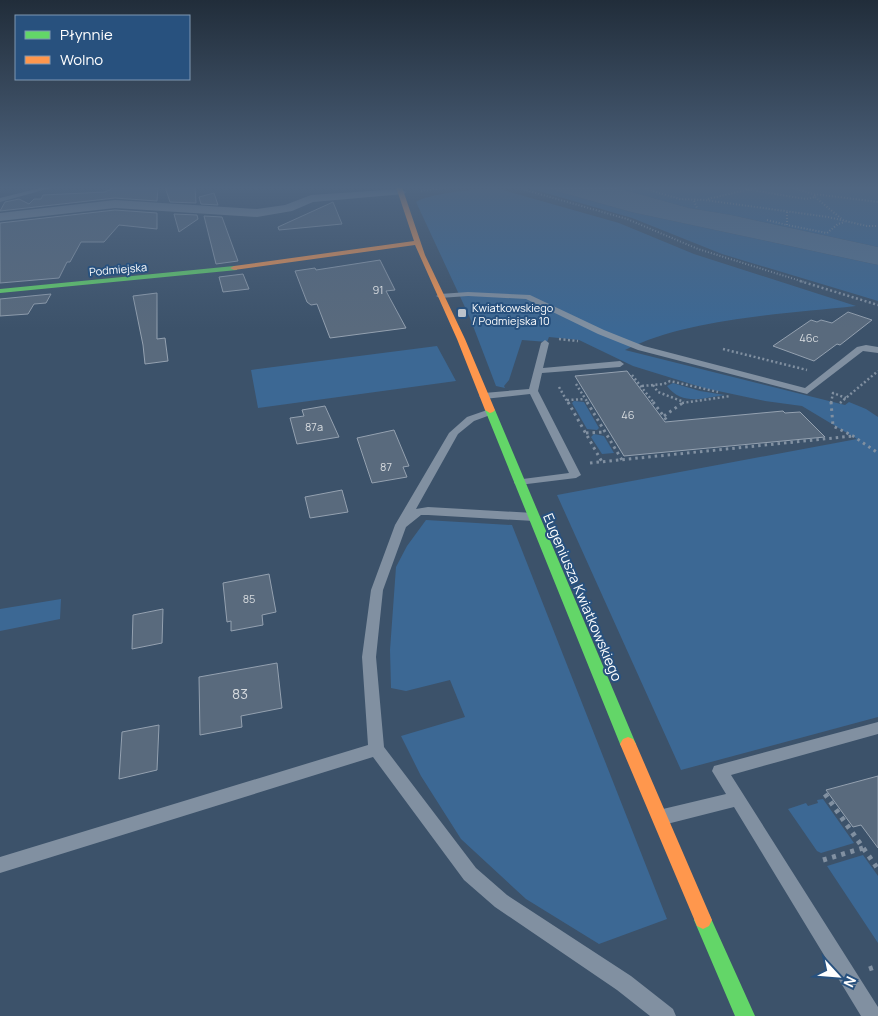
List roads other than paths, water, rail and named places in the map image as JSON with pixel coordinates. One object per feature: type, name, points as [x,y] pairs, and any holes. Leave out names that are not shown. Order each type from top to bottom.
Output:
[{"type":"street","name":"Eugeniusza Kwiatkowskiego","points":[[414,234],[744,1016]]},
{"type":"street","name":"Podmiejska","points":[[0,291],[189,274],[417,243]]},
{"type":"lane","points":[[440,296],[468,294],[527,297],[600,332],[641,348],[807,391],[860,349],[878,350]]},
{"type":"lane","points":[[519,482],[576,474],[533,391],[545,343]]},
{"type":"lane","points":[[538,372],[620,364]]},
{"type":"lane","points":[[484,396],[533,391]]},
{"type":"lane","points":[[490,412],[477,414],[464,422],[454,433],[401,525],[377,590],[369,657],[376,749],[470,874],[501,901],[624,982],[666,1016]]},
{"type":"lane","points":[[401,525],[418,512],[428,511],[534,517]]},
{"type":"lane","points":[[872,1016],[720,771],[878,728]]},
{"type":"lane","points":[[0,865],[376,749]]},
{"type":"lane","points":[[659,818],[736,799]]},
{"type":"place","name":"Kwiatkowskiego / Podmiejska 10","points":[[462,313]]}]
